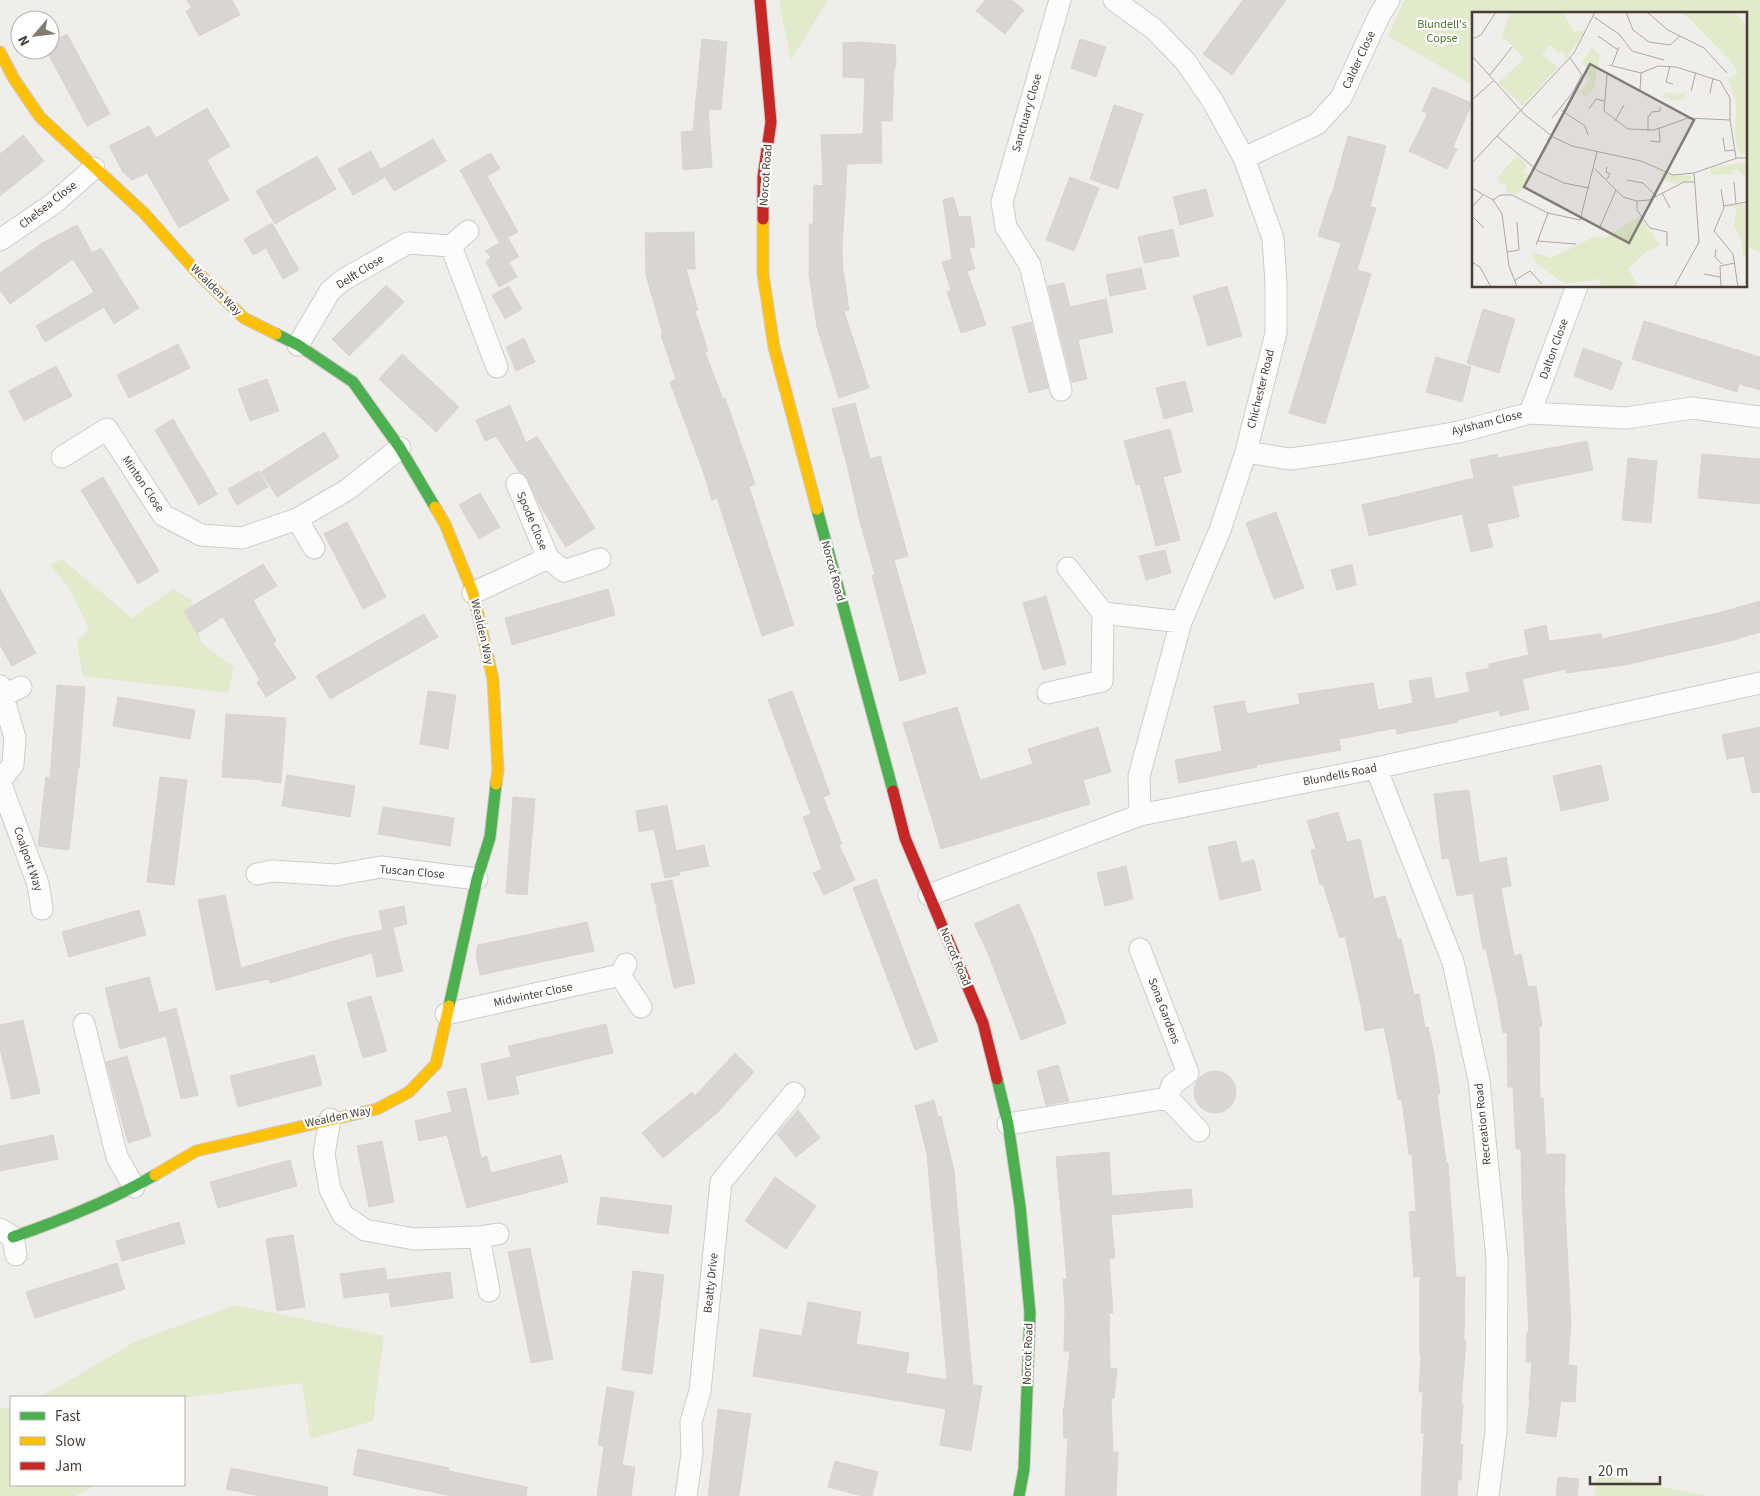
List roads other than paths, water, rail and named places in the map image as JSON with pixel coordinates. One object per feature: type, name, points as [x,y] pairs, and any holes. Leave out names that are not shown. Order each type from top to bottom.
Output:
[{"type":"street","name":"Norcot Road","points":[[760,0],[771,122],[764,177],[763,274],[774,346],[904,838],[983,1023],[1008,1124],[1020,1206],[1030,1313],[1024,1469],[1020,1496]]},
{"type":"street","name":"Sanctuary Close","points":[[1060,0],[1002,202],[1006,226],[1030,265],[1062,390]]},
{"type":"street","name":"Chichester Road","points":[[1114,0],[1156,30],[1185,61],[1212,100],[1244,158],[1272,238],[1276,284],[1276,333],[1246,452],[1220,530],[1181,622],[1139,776],[1140,815]]},
{"type":"street","name":"Calder Close","points":[[1244,158],[1317,124],[1341,98],[1380,14],[1389,0]]},
{"type":"street","name":"Wealden Way","points":[[0,52],[14,78],[40,117],[144,213],[195,270],[244,318],[298,345],[353,382],[400,448],[445,524],[473,593],[493,679],[498,770],[490,837],[477,879],[436,1064],[409,1092],[377,1109],[330,1118],[196,1151],[134,1187],[72,1216],[10,1240]]},
{"type":"street","name":"Chelsea Close","points":[[0,240],[53,204],[94,168]]},
{"type":"street","points":[[468,231],[451,246],[497,367]]},
{"type":"street","name":"Delft Close","points":[[298,345],[330,291],[343,280],[408,243],[451,246]]},
{"type":"street","name":"Dalton Close","points":[[1530,413],[1577,288]]},
{"type":"street","name":"Aylsham Close","points":[[1246,452],[1290,459],[1341,452],[1459,432],[1530,413],[1626,418],[1692,408],[1760,417]]},
{"type":"street","name":"Minton Close","points":[[62,458],[106,429],[163,515],[201,535],[242,538],[298,519],[347,490],[400,448]]},
{"type":"street","name":"Spode Close","points":[[517,484],[548,558],[564,571],[600,559]]},
{"type":"street","points":[[298,519],[314,548]]},
{"type":"street","name":"Spode Close","points":[[473,593],[548,558]]},
{"type":"street","points":[[1048,693],[1102,681],[1103,613],[1068,568]]},
{"type":"street","points":[[1103,613],[1181,622]]},
{"type":"street","name":"Blundells Road","points":[[929,895],[1140,815],[1376,768],[1760,683]]},
{"type":"street","name":"Coalport Way","points":[[8,690],[15,738],[13,765],[0,781],[38,884],[42,909]]},
{"type":"street","name":"Recreation Road","points":[[1376,768],[1452,962],[1479,1080],[1497,1259],[1496,1432],[1488,1496]]},
{"type":"street","name":"Tuscan Close","points":[[257,874],[272,871],[336,875],[381,867],[477,879]]},
{"type":"street","name":"Sona Gardens","points":[[1140,949],[1188,1073],[1172,1085],[1168,1098]]},
{"type":"street","name":"Midwinter Close","points":[[446,1014],[623,970],[641,1007]]},
{"type":"street","points":[[84,1024],[117,1157],[134,1187]]},
{"type":"street","name":"Beatty Drive","points":[[686,1496],[692,1454],[690,1422],[700,1391],[721,1182],[794,1093]]},
{"type":"street","points":[[1008,1124],[1168,1098],[1198,1131]]},
{"type":"street","points":[[330,1118],[324,1154],[330,1189],[343,1215],[365,1230],[414,1239],[489,1236],[489,1291]]},
{"type":"park label","name":"Blundell's Copse","points":[[1442,31]]}]
